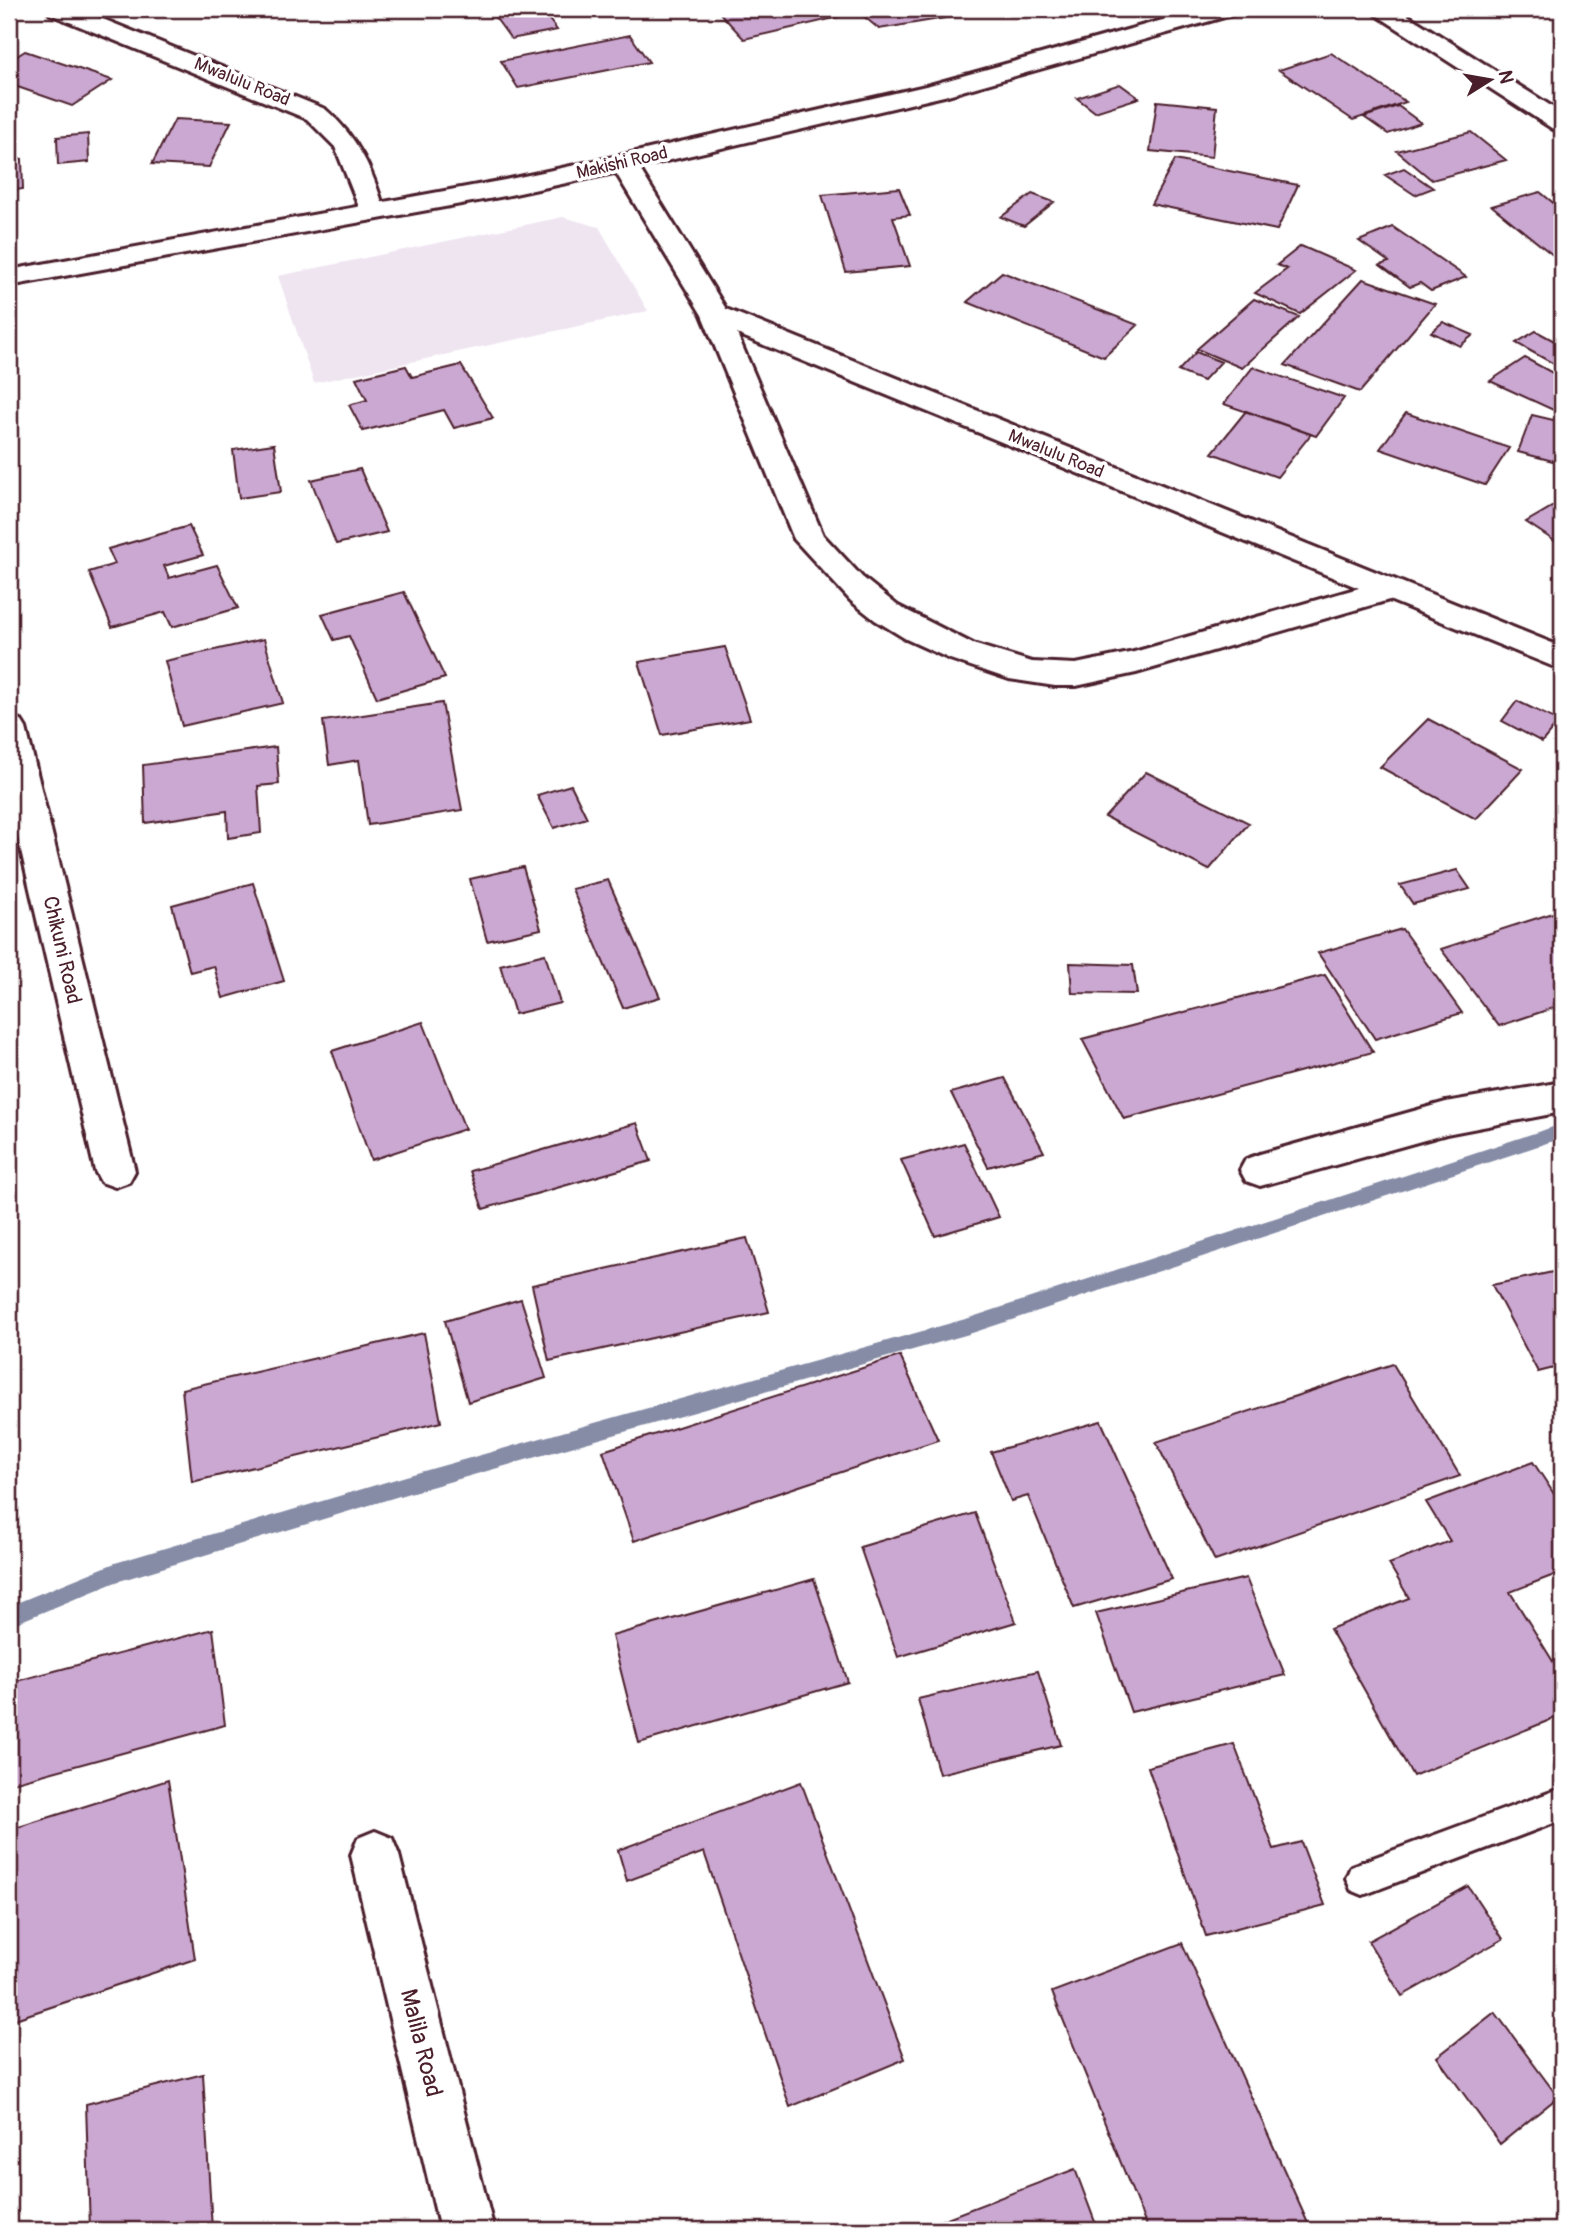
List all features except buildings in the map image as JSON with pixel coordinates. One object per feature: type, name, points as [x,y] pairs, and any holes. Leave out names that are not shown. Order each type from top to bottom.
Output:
[{"type":"street","name":"Mwalulu Road","points":[[58,9],[316,114],[332,126],[358,163],[372,212]]},
{"type":"street","name":"Makishi Road","points":[[9,278],[623,163],[935,91],[1227,9]]},
{"type":"street","points":[[1383,9],[1562,124]]},
{"type":"street","points":[[623,163],[716,315],[809,539],[835,570],[898,621],[998,664],[1037,674],[1074,675],[1126,664],[1390,590]]},
{"type":"street","name":"Mwalulu Road","points":[[716,315],[1562,659]]},
{"type":"street","name":"Chikuni Road","points":[[9,728],[115,1171]]},
{"type":"street","points":[[1260,1170],[1446,1118],[1562,1097]]},
{"type":"street","name":"Malila Road","points":[[375,1855],[467,2230]]},
{"type":"lane","points":[[1363,1878],[1562,1804]]},
{"type":"shaded area","points":[[563,217],[599,227],[648,311],[314,383],[278,276]]},
{"type":"waterway","points":[[9,1616],[115,1573],[406,1485],[969,1326],[1562,1131]]}]
